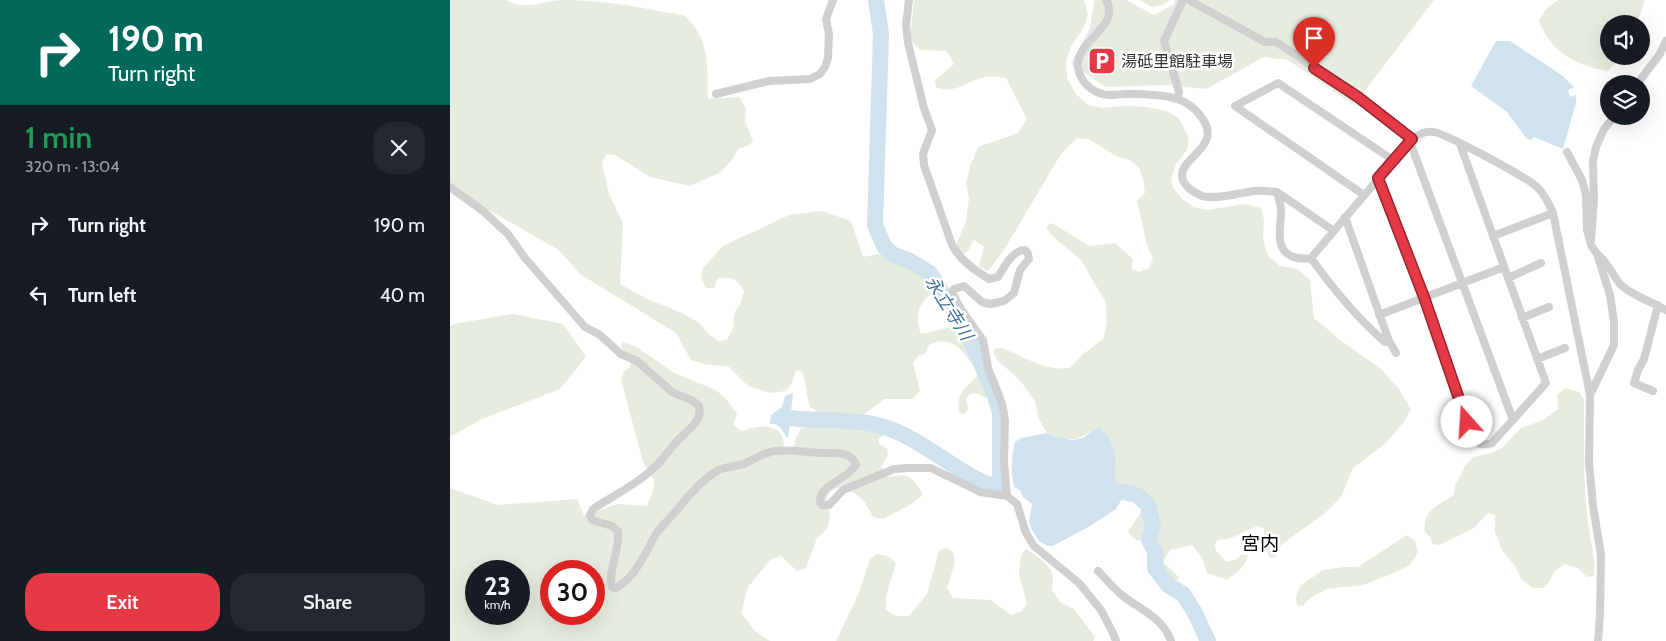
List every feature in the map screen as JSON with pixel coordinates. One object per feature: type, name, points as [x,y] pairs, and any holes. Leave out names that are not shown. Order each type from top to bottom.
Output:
[{"type":"street","points":[[716,94],[769,81],[810,79],[820,74],[828,58],[830,34],[826,19],[832,0]]},
{"type":"street","points":[[909,0],[906,25],[908,43],[914,74],[927,120],[932,130],[923,154],[924,165],[952,245],[958,255],[978,273],[989,279],[998,278],[1014,253],[1020,250],[1024,250],[1028,254],[1029,259],[1020,270],[1014,293],[1004,301],[990,304],[982,302],[964,286],[954,289],[952,292],[961,309],[983,340],[988,368],[1002,404],[1006,420],[1004,462],[1007,496]]},
{"type":"street","points":[[1106,0],[1110,6],[1109,18],[1085,46],[1079,58],[1078,70],[1083,82],[1096,92],[1109,95],[1126,94],[1176,98],[1196,110],[1204,119],[1208,130],[1206,140],[1182,174],[1184,184],[1193,192],[1205,197],[1265,190],[1277,192],[1334,230]]},
{"type":"street","points":[[1176,98],[1179,92],[1164,41],[1184,0]]},
{"type":"street","points":[[1189,0],[1265,42],[1276,42],[1328,79],[1358,97],[1411,140],[1513,420]]},
{"type":"street","points":[[1645,75],[1660,54],[1666,41]]},
{"type":"street","points":[[1364,195],[1235,106],[1278,83],[1393,160]]},
{"type":"street","points":[[1591,245],[1596,147],[1607,125]]},
{"type":"street","points":[[1311,258],[1393,160],[1420,133],[1434,132],[1448,136],[1537,186],[1546,197],[1553,213],[1590,395],[1590,462],[1593,506],[1601,555],[1598,641]]},
{"type":"street","points":[[1378,178],[1424,297],[1473,439],[1478,444],[1485,446],[1492,443],[1546,383],[1460,144]]},
{"type":"street","points":[[1567,152],[1582,180],[1586,195],[1587,230],[1610,295],[1614,322],[1614,345],[1590,395]]},
{"type":"street","points":[[450,187],[483,211],[508,234],[585,327],[600,335],[622,354],[637,361],[672,392],[693,401],[699,406],[700,418],[696,424],[678,439],[656,467],[594,509],[590,515],[592,520],[612,526],[618,532],[618,548],[610,577],[612,587],[616,588],[621,585],[633,573],[658,532],[699,483],[719,470],[733,468],[772,451],[789,450],[842,454],[855,461],[856,466],[827,487],[820,499],[820,503],[825,506],[829,505],[843,490],[894,469],[902,468],[931,468],[980,492],[1007,496],[1017,504],[1026,533],[1034,546],[1079,583],[1101,610],[1116,641]]},
{"type":"street","points":[[1277,192],[1280,203],[1280,239],[1282,248],[1288,255],[1296,258],[1311,258]]},
{"type":"street","points":[[1493,236],[1553,213]]},
{"type":"street","points":[[1345,217],[1389,341],[1396,353]]},
{"type":"street","points":[[1597,254],[1604,259],[1621,284],[1630,291],[1666,310]]},
{"type":"street","points":[[1311,258],[1340,298],[1367,327],[1384,342],[1389,341]]},
{"type":"street","points":[[1508,278],[1542,263]]},
{"type":"street","points":[[1380,315],[1504,267]]},
{"type":"street","points":[[1653,391],[1634,383],[1644,359],[1658,305]]},
{"type":"street","points":[[1522,318],[1550,307]]},
{"type":"street","points":[[1537,359],[1565,348]]},
{"type":"street","points":[[1098,570],[1122,595],[1154,616],[1162,625],[1171,641]]},
{"type":"shaded area","points":[[450,0],[506,0],[519,5],[534,5],[562,0],[587,1],[626,5],[681,15],[686,17],[694,26],[704,46],[707,63],[708,99],[739,97],[746,108],[745,121],[753,141],[750,145],[738,149],[732,160],[721,172],[690,186],[650,177],[615,155],[607,154],[602,162],[609,194],[623,223],[620,284],[647,299],[678,311],[698,322],[718,341],[727,340],[734,327],[733,320],[744,291],[734,279],[727,278],[718,278],[714,288],[706,288],[701,278],[703,268],[723,246],[789,215],[822,211],[851,221],[863,257],[885,253],[906,260],[937,280],[940,288],[927,297],[919,311],[918,324],[921,334],[952,327],[954,319],[948,314],[946,307],[949,303],[953,304],[960,313],[974,344],[990,388],[989,393],[985,398],[976,393],[970,394],[966,399],[968,408],[966,413],[962,414],[959,412],[960,396],[977,376],[977,371],[957,347],[945,341],[937,342],[929,345],[925,354],[918,356],[913,363],[920,391],[913,399],[884,399],[866,413],[851,418],[824,415],[810,407],[803,372],[796,370],[791,385],[786,391],[770,393],[748,386],[728,366],[707,365],[691,360],[676,333],[580,274],[559,250],[450,188]]},
{"type":"shaded area","points":[[914,0],[1084,0],[1088,15],[1083,29],[1071,46],[1066,62],[1067,78],[1076,94],[1088,105],[1101,108],[1123,106],[1147,107],[1164,110],[1178,117],[1189,138],[1187,150],[1176,164],[1171,179],[1173,188],[1182,199],[1194,207],[1207,210],[1246,204],[1261,208],[1264,220],[1263,239],[1268,256],[1280,266],[1297,269],[1310,280],[1314,318],[1344,343],[1380,368],[1399,389],[1411,409],[1404,422],[1386,443],[1353,468],[1341,497],[1325,513],[1281,545],[1275,558],[1269,557],[1264,542],[1264,529],[1257,526],[1231,538],[1218,540],[1215,545],[1216,551],[1227,562],[1235,560],[1242,554],[1248,555],[1238,572],[1227,580],[1207,573],[1202,558],[1192,545],[1170,550],[1163,562],[1179,577],[1176,582],[1168,579],[1156,567],[1155,542],[1134,539],[1128,531],[1144,505],[1140,492],[1117,486],[1114,477],[1115,453],[1098,427],[1084,436],[1073,439],[1047,433],[1038,417],[1035,401],[1019,379],[997,360],[993,352],[996,348],[1003,348],[1044,366],[1070,368],[1082,355],[1103,339],[1107,323],[1106,303],[1081,260],[1050,234],[1046,226],[1052,223],[1089,246],[1115,243],[1133,259],[1131,269],[1139,272],[1149,268],[1153,258],[1148,249],[1137,201],[1145,193],[1143,178],[1139,168],[1130,160],[1116,156],[1089,139],[1077,138],[1061,154],[1004,250],[988,271],[979,266],[984,246],[974,240],[968,251],[963,254],[956,245],[966,222],[969,199],[966,183],[978,147],[1018,133],[1027,119],[1006,78],[985,77],[955,88],[943,89],[936,87],[935,80],[954,64],[947,51],[920,50],[910,39]]},
{"type":"shaded area","points":[[1094,0],[1126,0],[1154,15],[1173,5],[1175,0],[1434,0],[1354,105],[1288,60],[1264,57],[1206,89],[1166,85],[1106,87],[1071,64],[1090,28]]},
{"type":"shaded area","points":[[1140,0],[1171,0],[1162,5],[1152,7]]},
{"type":"shaded area","points":[[1558,0],[1645,0],[1640,15],[1600,15],[1600,65],[1613,65],[1608,71],[1596,69],[1575,61],[1566,56],[1550,41],[1539,21],[1546,9]]},
{"type":"shaded area","points":[[513,314],[563,324],[586,357],[560,389],[480,420],[450,437],[450,327],[454,324]]},
{"type":"shaded area","points":[[623,342],[638,348],[674,373],[716,390],[726,399],[737,414],[733,424],[741,431],[762,426],[777,430],[783,438],[784,454],[794,455],[795,439],[801,428],[875,427],[884,432],[883,436],[879,438],[879,444],[887,448],[888,455],[881,467],[888,477],[901,475],[909,477],[916,483],[923,494],[909,505],[883,519],[873,517],[861,498],[842,486],[831,491],[827,497],[830,520],[826,530],[817,538],[806,568],[797,571],[781,556],[771,559],[748,587],[741,613],[755,631],[770,641],[450,641],[450,488],[498,505],[577,499],[584,516],[617,504],[647,506],[653,492],[654,480],[643,462],[621,379],[624,371],[629,368],[634,355],[624,351],[621,345]]},
{"type":"shaded area","points":[[1566,388],[1579,392],[1584,399],[1585,492],[1594,556],[1594,576],[1587,577],[1578,568],[1564,564],[1554,572],[1548,584],[1542,588],[1533,588],[1521,579],[1515,566],[1502,550],[1495,532],[1495,515],[1488,513],[1474,528],[1439,545],[1432,544],[1431,538],[1425,532],[1426,519],[1432,509],[1454,495],[1455,485],[1465,466],[1473,457],[1491,453],[1502,448],[1521,428],[1543,420],[1558,409],[1557,394]]},
{"type":"shaded area","points":[[1407,535],[1415,541],[1418,553],[1410,565],[1363,585],[1326,589],[1309,599],[1303,606],[1297,605],[1296,597],[1300,586],[1323,570],[1358,567]]},
{"type":"shaded area","points":[[946,547],[953,552],[955,563],[947,588],[953,598],[991,600],[1011,615],[1022,611],[1027,604],[1019,574],[1021,554],[1026,549],[1051,570],[1053,577],[1052,590],[1061,603],[1074,609],[1095,637],[1093,641],[836,641],[859,593],[870,559],[877,554],[888,556],[896,563],[886,596],[886,610],[896,616],[909,616],[927,594],[939,551]]},
{"type":"water","points":[[1496,41],[1510,41],[1563,76],[1574,87],[1568,90],[1570,97],[1576,95],[1576,103],[1563,149],[1534,137],[1531,140],[1526,138],[1507,112],[1471,86]]},
{"type":"water","points":[[793,393],[788,439],[780,427],[770,424],[771,415],[782,407],[785,396]]},
{"type":"water","points":[[1098,427],[1107,435],[1114,450],[1117,486],[1126,490],[1126,492],[1116,509],[1090,526],[1053,546],[1048,546],[1039,541],[1032,530],[1029,522],[1032,504],[1023,497],[1020,490],[1014,487],[1012,464],[1015,442],[1021,438],[1047,433],[1072,440],[1083,438]]},
{"type":"waterway","name":"永立寺川","points":[[876,0],[881,34],[875,225],[884,246],[892,254],[910,261],[930,273],[967,332],[994,393],[1000,413],[1000,487]]},
{"type":"waterway","points":[[790,418],[859,422],[881,426],[912,439],[975,478],[989,485],[999,487]]},
{"type":"waterway","name":"永立寺川","points":[[1104,488],[1137,495],[1148,505],[1153,526],[1149,540],[1155,552],[1155,568],[1169,586],[1183,594],[1195,613],[1208,641]]},
{"type":"place","name":"湯砥里館駐車場","points":[[1102,61]]},
{"type":"district","name":"宮内","points":[[1260,543]]},
{"type":"route","points":[[1314,68],[1358,97],[1412,139],[1378,178],[1424,297],[1467,422]]}]
